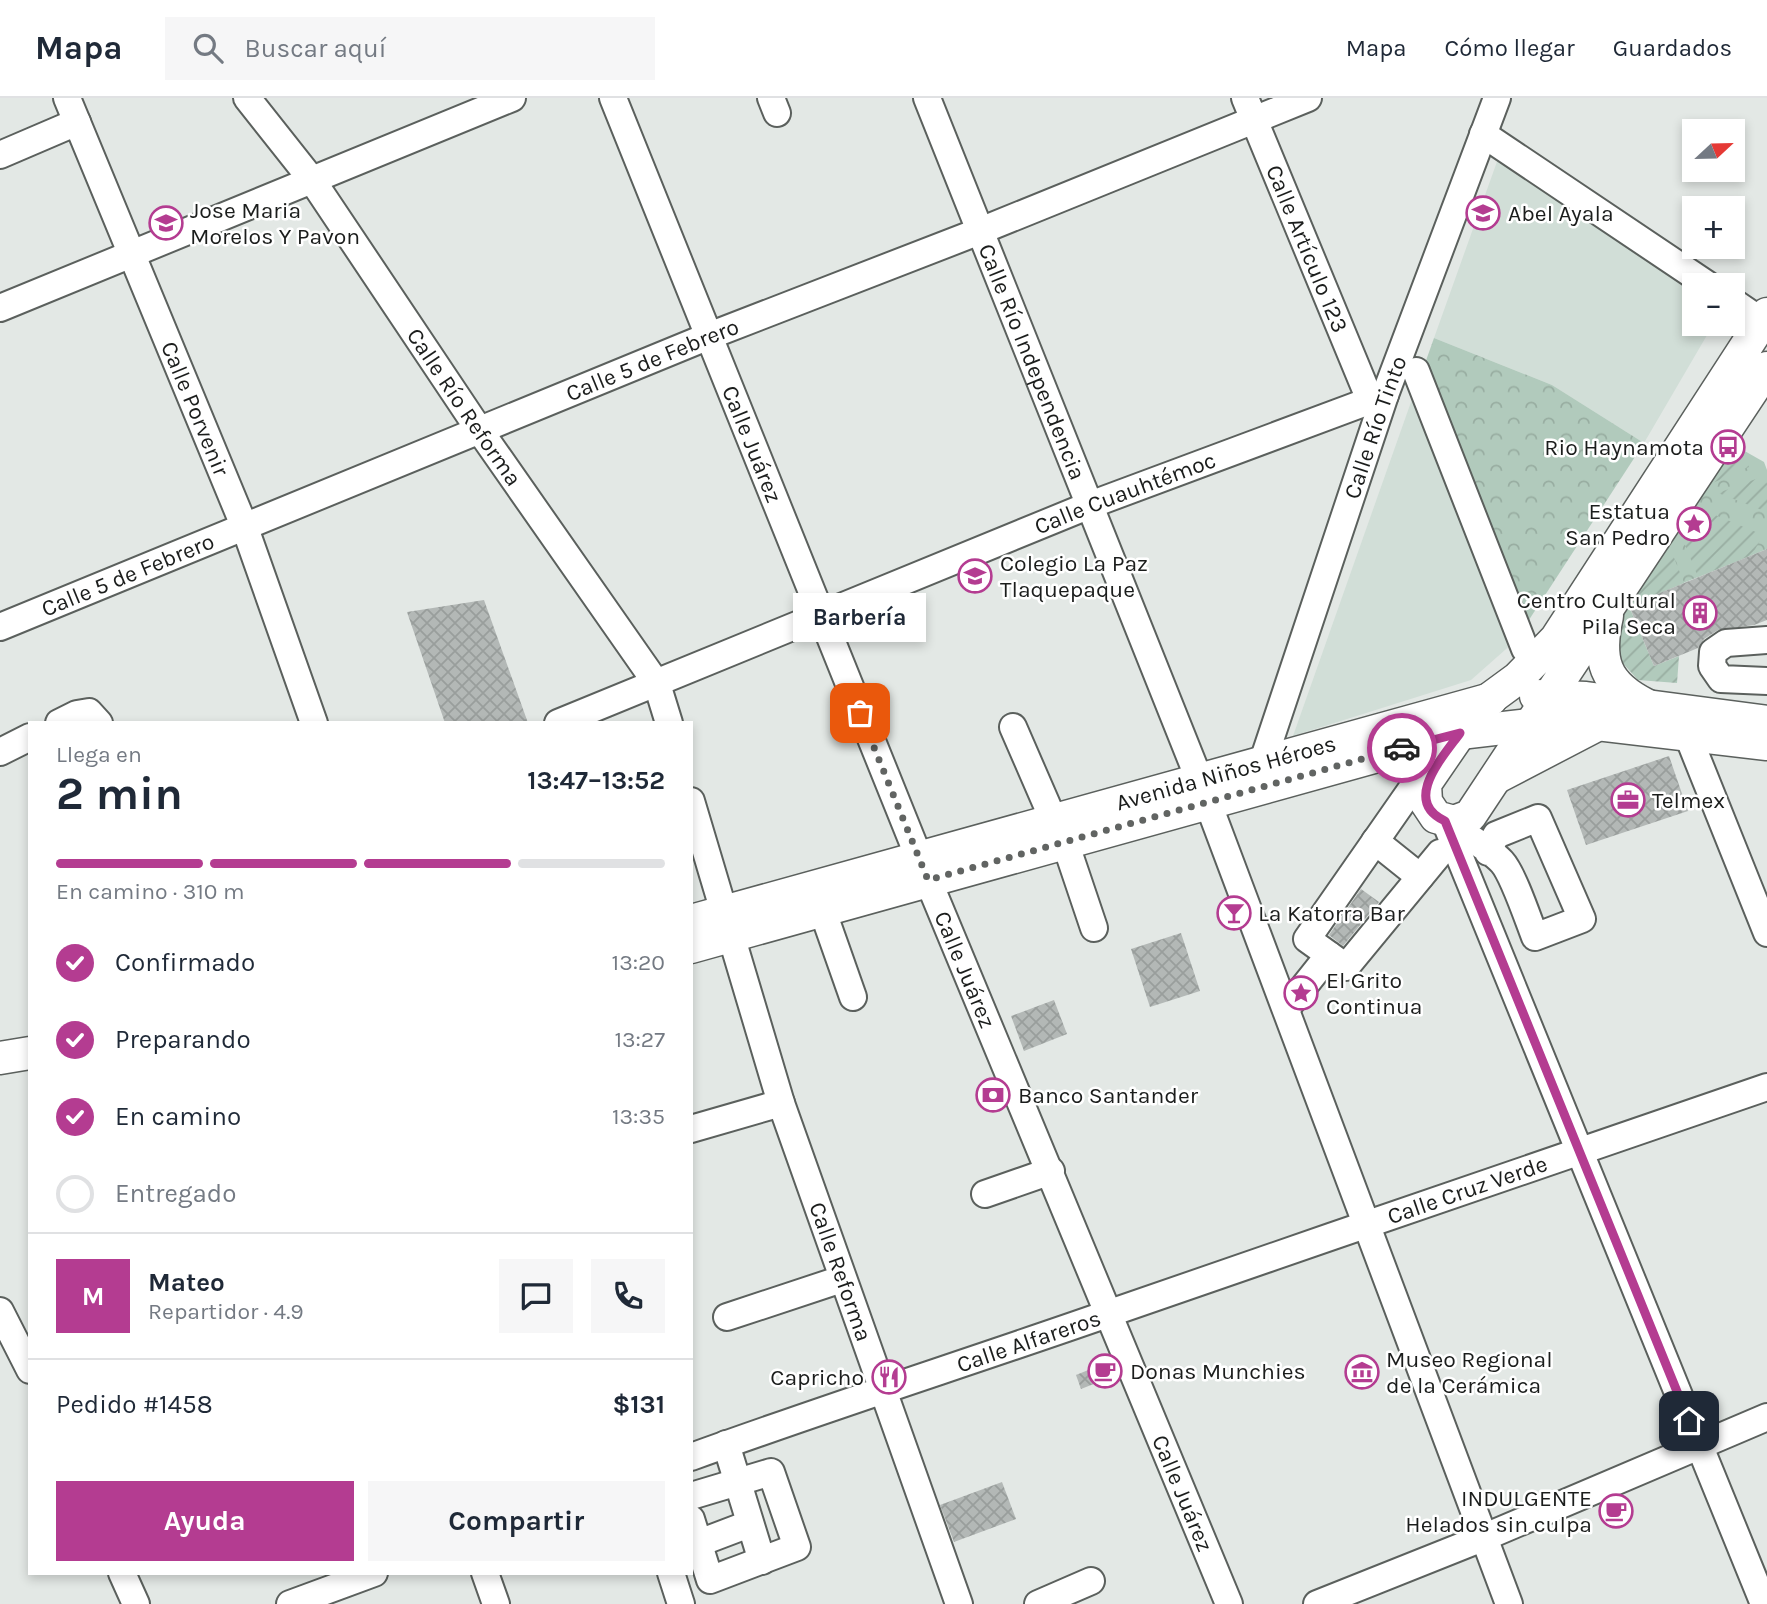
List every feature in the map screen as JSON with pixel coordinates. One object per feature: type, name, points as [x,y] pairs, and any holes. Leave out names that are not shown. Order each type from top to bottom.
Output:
[{"type":"main road","points":[[1765,320],[1556,639],[1518,678],[1488,700],[1460,733],[1425,784],[1424,793],[1430,810],[1457,818],[1495,778],[1552,696],[1767,368]]},
{"type":"main road","points":[[1610,607],[1601,646],[1607,671],[1621,690],[1650,707]]},
{"type":"main road","name":"Avenida Niños Héroes","points":[[1204,791],[1264,761],[1488,700],[1552,696],[1767,722]]},
{"type":"main road","points":[[1495,778],[1597,724]]},
{"type":"main road","name":"Avenida Niños Héroes","points":[[693,946],[727,923],[1059,830],[1204,791],[1460,733],[1530,725],[1597,724],[1767,744]]},
{"type":"main road","name":"Avenida Niños Héroes","points":[[693,920],[727,923],[822,909],[923,868]]},
{"type":"main road","points":[[0,1058],[28,1053]]},
{"type":"main road","points":[[0,1079],[28,1075]]},
{"type":"street","name":"Calle Porvenir","points":[[67,98],[244,528],[313,721]]},
{"type":"street","name":"Calle Río Reforma","points":[[247,98],[312,180],[481,432],[657,684],[667,721]]},
{"type":"street","points":[[0,308],[512,98]]},
{"type":"street","name":"Calle Juárez","points":[[613,98],[923,868],[1111,1313],[1229,1604]]},
{"type":"street","name":"Calle Río Independencia","points":[[927,98],[1204,791],[1509,1604]]},
{"type":"street","name":"Calle 5 de Febrero","points":[[0,626],[481,432],[709,336],[980,231],[1250,109],[1308,98]]},
{"type":"street","name":"Calle Río Tinto","points":[[1264,761],[1377,398],[1497,98]]},
{"type":"street","name":"Calle Artículo 123","points":[[1250,109],[1377,398]]},
{"type":"street","points":[[0,155],[77,122]]},
{"type":"street","points":[[1483,134],[1691,273]]},
{"type":"street","points":[[1745,308],[1765,320]]},
{"type":"street","points":[[1416,371],[1525,649]]},
{"type":"street","name":"Calle Cuauhtémoc","points":[[563,721],[1090,505],[1377,398]]},
{"type":"street","points":[[1767,640],[1726,643],[1713,652],[1713,666],[1721,679],[1767,681]]},
{"type":"street","points":[[63,721],[77,714],[94,718]]},
{"type":"street","points":[[1013,727],[1059,830],[1094,928]]},
{"type":"street","points":[[1688,736],[1767,933]]},
{"type":"street","points":[[0,752],[28,738]]},
{"type":"street","points":[[1413,787],[1307,939],[1346,967],[1440,853]]},
{"type":"street","points":[[693,808],[727,923]]},
{"type":"street","points":[[1457,818],[1492,844]]},
{"type":"street","points":[[1457,818],[1579,1151],[1764,1604]]},
{"type":"street","points":[[1375,841],[1420,877]]},
{"type":"street","points":[[822,909],[853,997]]},
{"type":"street","name":"Calle Reforma","points":[[727,923],[780,1103],[958,1604]]},
{"type":"street","points":[[1286,1009],[1329,954]]},
{"type":"street","name":"Calle Cruz Verde","points":[[1366,1222],[1767,1087]]},
{"type":"street","points":[[693,1128],[780,1103]]},
{"type":"street","points":[[985,1194],[1051,1171]]},
{"type":"street","name":"Calle Alfareros","points":[[693,1456],[881,1388],[1111,1313],[1366,1222]]},
{"type":"street","points":[[727,1317],[842,1279]]},
{"type":"street","points":[[10,1326],[28,1366]]},
{"type":"street","points":[[1317,1604],[1485,1537],[1767,1417]]},
{"type":"street","points":[[726,1444],[762,1561]]},
{"type":"street","points":[[693,1495],[771,1472],[797,1547],[710,1580],[694,1536],[749,1524]]},
{"type":"street","points":[[123,1575],[136,1604]]},
{"type":"street","points":[[486,1575],[496,1604]]},
{"type":"street","points":[[672,1575],[681,1604]]},
{"type":"street","points":[[1038,1604],[1091,1581]]},
{"type":"street","points":[[290,1604],[362,1586]]},
{"type":"shaded area","points":[[1499,156],[1682,280],[1682,336],[1706,336],[1644,443],[1552,385],[1434,338]]},
{"type":"shaded area","points":[[1417,385],[1514,642],[1471,680],[1293,736]]},
{"type":"green space","points":[[1434,338],[1552,385],[1644,443],[1525,626],[1423,369]]},
{"type":"green space","points":[[1734,445],[1764,462],[1767,470],[1767,549],[1629,605]]},
{"type":"green space","points":[[1734,445],[1742,450],[1749,467],[1708,485]]},
{"type":"green space","points":[[1764,476],[1767,484],[1767,512],[1718,493]]},
{"type":"green space","points":[[1696,507],[1763,535],[1752,555],[1698,577],[1679,530],[1690,528],[1697,518]]},
{"type":"green space","points":[[1669,545],[1684,583],[1629,606],[1654,666],[1679,656],[1677,683],[1638,680],[1620,660],[1616,622]]},
{"type":"building","name":"Centro Cultural Pila Seca","points":[[1767,549],[1767,620],[1754,625],[1718,630],[1704,639],[1698,648],[1654,666],[1630,608],[1633,604]]},
{"type":"building","points":[[484,600],[527,721],[444,721],[407,612]]},
{"type":"building","name":"Telmex","points":[[1669,756],[1688,811],[1586,845],[1567,790]]},
{"type":"building","points":[[1361,889],[1379,902],[1343,946],[1329,935]]},
{"type":"building","points":[[1181,933],[1200,991],[1150,1007],[1131,949]]},
{"type":"building","points":[[1054,1000],[1067,1034],[1024,1051],[1011,1016]]},
{"type":"building","points":[[1108,1362],[1114,1376],[1081,1389],[1076,1375]]},
{"type":"building","points":[[1002,1482],[1016,1519],[954,1542],[940,1505]]},
{"type":"way so far","points":[[860,713],[928,880],[1402,748]]},
{"type":"place","name":"Abel Ayala","points":[[1483,213]]},
{"type":"place","name":"Jose Maria Morelos Y Pavon","points":[[166,223]]},
{"type":"place","name":"Rio Haynamota","points":[[1728,447]]},
{"type":"place","name":"Estatua San Pedro","points":[[1694,524]]},
{"type":"place","name":"Colegio La Paz Tlaquepaque","points":[[975,576]]},
{"type":"place","name":"Centro Cultural Pila Seca","points":[[1700,613]]},
{"type":"place","name":"Barbería","points":[[860,713]]},
{"type":"place","name":"Telmex","points":[[1628,800]]},
{"type":"place","name":"La Katorra Bar","points":[[1234,913]]},
{"type":"place","name":"El Grito Continua","points":[[1301,993]]},
{"type":"place","name":"Banco Santander","points":[[993,1095]]},
{"type":"place","name":"Donas Munchies","points":[[1105,1371]]},
{"type":"place","name":"Museo Regional de la Cerámica","points":[[1362,1372]]},
{"type":"place","name":"Capricho","points":[[889,1377]]},
{"type":"place","name":"INDULGENTE Helados sin culpa","points":[[1616,1511]]},
{"type":"route","points":[[1402,748],[1460,733],[1425,784],[1426,802],[1436,817],[1445,821],[1689,1421]]}]
